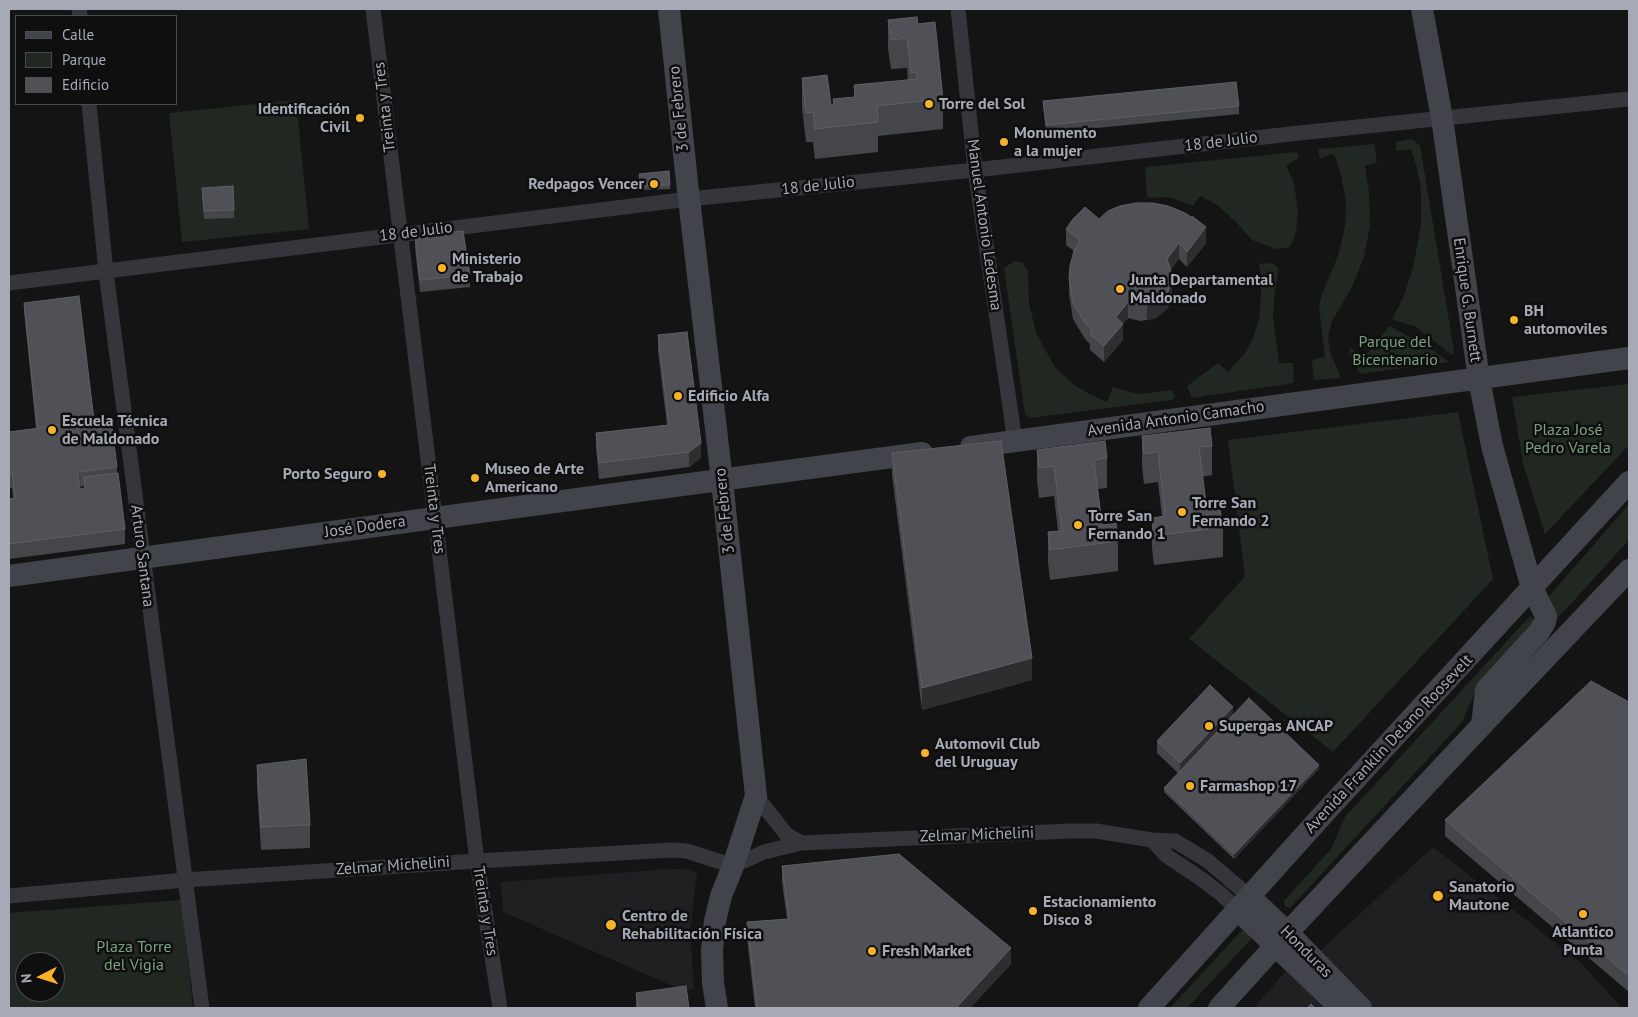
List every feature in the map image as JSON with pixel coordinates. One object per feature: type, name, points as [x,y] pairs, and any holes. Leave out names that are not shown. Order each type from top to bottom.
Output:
[{"type":"street","name":"Treinta y Tres","points":[[373,9],[478,860],[500,1008]]},
{"type":"street","name":"3 de Febrero","points":[[669,9],[756,796],[721,896],[715,921],[712,950],[716,1008]]},
{"type":"street","name":"Manuel Antonio Ledesma","points":[[958,9],[975,170],[1015,441]]},
{"type":"street","name":"Enrique G. Burnett","points":[[1422,9],[1442,118],[1478,379],[1492,446],[1532,588],[1546,616],[1539,632],[1486,690],[1482,725]]},
{"type":"street","name":"18 de Julio","points":[[9,283],[690,199],[975,170],[1299,132],[1629,99]]},
{"type":"street","name":"Arturo Santana","points":[[89,105],[106,272],[202,1008]]},
{"type":"street","name":"Avenida Antonio Camacho","points":[[722,480],[1629,358]]},
{"type":"street","name":"José Dodera","points":[[9,576],[722,480]]},
{"type":"street","name":"Avenida Franklin Delano Roosevelt","points":[[1149,1008],[1629,482]]},
{"type":"street","points":[[1219,1008],[1629,570]]},
{"type":"street","points":[[756,796],[786,834],[801,843]]},
{"type":"street","name":"Zelmar Michelini","points":[[9,896],[185,880],[478,860],[672,850],[687,851],[733,866],[764,852],[801,843],[1070,830],[1096,831],[1152,840],[1167,856],[1221,894],[1244,903]]},
{"type":"street","name":"Honduras","points":[[1244,903],[1361,1008]]},
{"type":"street","name":"Honduras","points":[[1282,939],[1341,1008]]},
{"type":"shaded area","name":"Sanatorio Mautone","points":[[1433,847],[1581,963],[1622,1008],[1254,1008],[1285,972],[1289,970],[1304,970],[1327,944]]},
{"type":"shaded area","name":"Centro de Rehabilitación Física","points":[[684,869],[697,873],[690,931],[694,989],[684,991],[503,912],[501,882]]},
{"type":"green space","points":[[296,100],[309,229],[182,242],[169,113]]},
{"type":"green space","points":[[1411,139],[1420,145],[1454,351],[1452,355],[1415,326],[1392,319],[1403,298],[1413,268],[1421,225],[1421,189],[1411,149],[1396,151],[1396,142]]},
{"type":"green space","points":[[1374,144],[1377,162],[1365,166],[1369,193],[1370,225],[1364,257],[1352,287],[1332,321],[1328,337],[1330,352],[1341,378],[1314,380],[1312,360],[1325,357],[1319,306],[1338,256],[1345,227],[1346,202],[1335,156],[1331,154],[1320,159],[1318,149]]},
{"type":"green space","points":[[1297,152],[1299,158],[1286,165],[1294,183],[1298,212],[1296,232],[1290,247],[1277,249],[1252,240],[1216,204],[1200,196],[1193,206],[1169,197],[1147,198],[1145,167]]},
{"type":"green space","points":[[1015,261],[1023,263],[1028,272],[1029,304],[1037,335],[1055,367],[1073,384],[1107,402],[1113,387],[1143,394],[1171,390],[1175,395],[1174,398],[1171,400],[1031,418],[1025,414],[1004,268]]},
{"type":"green space","points":[[1259,264],[1274,264],[1279,269],[1273,315],[1279,363],[1293,363],[1294,383],[1192,398],[1187,386],[1218,363],[1228,372],[1245,353],[1253,338],[1259,319],[1261,297]]},
{"type":"green space","name":"Parque del Bicentenario","points":[[1389,326],[1427,346],[1449,362],[1360,374],[1350,355],[1351,348],[1363,359]]},
{"type":"green space","name":"Plaza José Pedro Varela","points":[[1629,384],[1629,445],[1545,534],[1523,463],[1512,397]]},
{"type":"green space","points":[[1458,412],[1493,579],[1333,752],[1189,639],[1245,576],[1228,440]]},
{"type":"green space","points":[[1629,504],[1629,540],[1556,620],[1545,601]]},
{"type":"green space","points":[[1530,616],[1536,621],[1476,690],[1462,722],[1290,908],[1285,906],[1284,901],[1331,849],[1345,817]]},
{"type":"green space","name":"Plaza Torre del Vigia","points":[[181,900],[193,1008],[9,1008],[9,913]]},
{"type":"green space","points":[[1244,928],[1254,936],[1187,1008],[1170,1008]]},
{"type":"building","points":[[917,17],[918,24],[935,22],[943,99],[877,106],[878,122],[815,129],[813,112],[806,113],[802,78],[827,75],[831,105],[834,104],[833,99],[855,97],[854,85],[917,79],[917,72],[911,73],[907,38],[891,40],[888,20]]},
{"type":"building","points":[[1236,82],[1239,106],[1046,125],[1043,101]]},
{"type":"building","name":"Redpagos Vencer","points":[[669,171],[670,185],[640,186],[639,174]]},
{"type":"building","points":[[233,186],[234,210],[204,211],[202,188]]},
{"type":"building","name":"Junta Departamental Maldonado","points":[[1136,203],[1153,203],[1168,206],[1192,216],[1206,227],[1187,252],[1179,243],[1167,259],[1172,278],[1168,292],[1156,302],[1147,305],[1128,302],[1116,317],[1123,324],[1104,346],[1090,334],[1092,330],[1085,323],[1073,303],[1069,278],[1070,266],[1074,251],[1080,240],[1066,229],[1085,207],[1099,219],[1108,211],[1120,206]]},
{"type":"building","name":"Ministerio de Trabajo","points":[[463,231],[470,275],[420,280],[415,236]]},
{"type":"building","points":[[79,296],[94,420],[37,427],[24,303]]},
{"type":"building","name":"Edificio Alfa","points":[[687,332],[701,443],[689,452],[599,463],[596,433],[669,425],[658,335]]},
{"type":"building","points":[[111,419],[117,467],[77,472],[80,489],[85,488],[84,477],[118,473],[125,529],[9,544],[9,499],[15,498],[12,472],[9,473],[9,432]]},
{"type":"building","points":[[1210,428],[1212,446],[1199,447],[1207,511],[1220,510],[1223,527],[1154,536],[1152,518],[1165,516],[1158,452],[1144,454],[1142,436]]},
{"type":"building","points":[[1001,441],[1032,658],[922,688],[892,453]]},
{"type":"building","points":[[1105,441],[1107,458],[1094,460],[1102,525],[1116,523],[1118,541],[1050,550],[1048,532],[1062,531],[1054,466],[1039,468],[1037,450]]},
{"type":"building","name":"Atlantico Punta","points":[[1591,681],[1629,702],[1629,976],[1445,820]]},
{"type":"building","points":[[1210,685],[1233,707],[1180,763],[1157,741]]},
{"type":"building","points":[[1249,698],[1319,765],[1234,854],[1164,788]]},
{"type":"building","points":[[306,759],[310,825],[261,827],[257,765]]},
{"type":"building","name":"Fresh Market","points":[[899,854],[1011,948],[956,1008],[757,1008],[747,922],[789,919],[782,866]]},
{"type":"building","points":[[686,986],[689,1008],[638,1008],[636,993]]},
{"type":"building","points":[[1311,1004],[1315,1008],[1307,1008]]},
{"type":"place","name":"Torre del Sol","points":[[929,104]]},
{"type":"place","name":"Identificación Civil","points":[[360,118]]},
{"type":"place","name":"Monumento a la mujer","points":[[1004,142]]},
{"type":"place","name":"Redpagos Vencer","points":[[654,184]]},
{"type":"place","name":"Ministerio de Trabajo","points":[[442,268]]},
{"type":"place","name":"Junta Departamental Maldonado","points":[[1120,289]]},
{"type":"place","name":"BH automoviles","points":[[1514,320]]},
{"type":"place","name":"Edificio Alfa","points":[[678,396]]},
{"type":"place","name":"Escuela Técnica de Maldonado","points":[[52,430]]},
{"type":"place","name":"Porto Seguro","points":[[382,474]]},
{"type":"place","name":"Museo de Arte Americano","points":[[475,478]]},
{"type":"place","name":"Torre San Fernando 2","points":[[1182,512]]},
{"type":"place","name":"Torre San Fernando 1","points":[[1078,525]]},
{"type":"place","name":"Supergas ANCAP","points":[[1209,726]]},
{"type":"place","name":"Automovil Club del Uruguay","points":[[925,753]]},
{"type":"place","name":"Farmashop 17","points":[[1190,786]]},
{"type":"place","name":"Sanatorio Mautone","points":[[1438,896]]},
{"type":"place","name":"Estacionamiento Disco 8","points":[[1033,911]]},
{"type":"place","name":"Atlantico Punta","points":[[1583,914]]},
{"type":"place","name":"Centro de Rehabilitación Física","points":[[611,925]]},
{"type":"place","name":"Fresh Market","points":[[872,951]]}]
